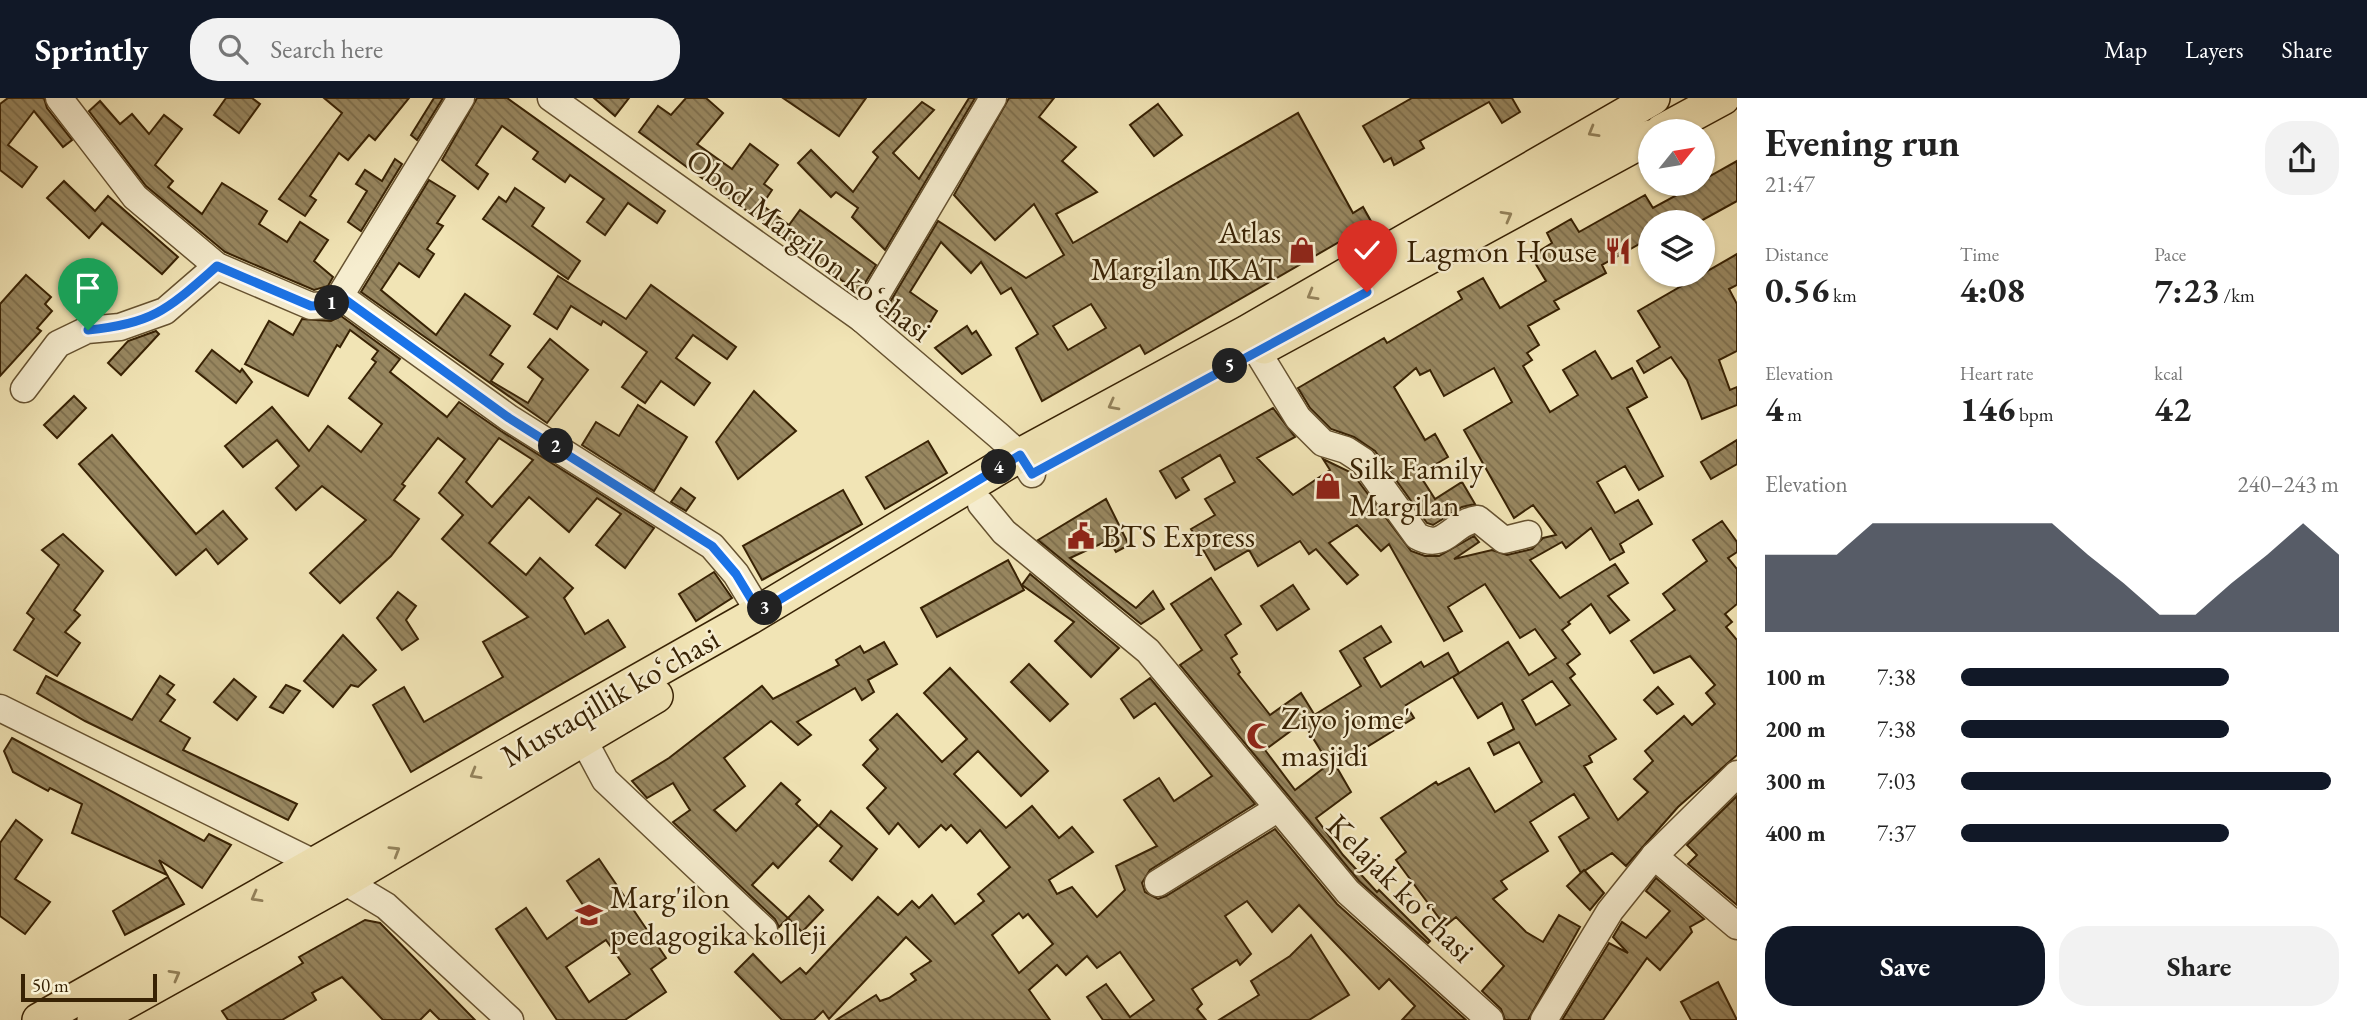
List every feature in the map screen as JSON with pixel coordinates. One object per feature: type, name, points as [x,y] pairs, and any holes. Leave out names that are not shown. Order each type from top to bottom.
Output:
[{"type":"main road","points":[[1684,119],[1723,98]]},
{"type":"main road","name":"Mustaqillik koʻchasi","points":[[39,1020],[759,612],[1026,465],[1633,103]]},
{"type":"main road","name":"Mustaqillik koʻchasi","points":[[94,1020],[344,881],[981,504],[1026,465],[1257,351],[1638,145]]},
{"type":"street","points":[[59,98],[135,197],[217,266],[311,306],[330,305],[340,296],[461,98]]},
{"type":"street","name":"Obod Margilon koʻchasi","points":[[551,98],[862,319],[1026,465]]},
{"type":"street","points":[[862,319],[993,98]]},
{"type":"street","points":[[24,389],[58,344],[88,330],[120,327],[165,311],[217,266]]},
{"type":"street","points":[[340,296],[509,418],[712,546],[736,574],[759,612]]},
{"type":"street","points":[[1257,351],[1298,418],[1323,443],[1346,450],[1363,461],[1417,536],[1428,542],[1437,542],[1469,520],[1478,519],[1504,540],[1528,534]]},
{"type":"street","name":"Kelajak koʻchasi","points":[[981,504],[1004,532],[1148,651],[1348,892],[1490,1020]]},
{"type":"street","points":[[0,708],[316,864],[386,906],[510,1020]]},
{"type":"street","points":[[583,740],[605,780],[764,930]]},
{"type":"street","points":[[1544,1020],[1610,911],[1654,856],[1737,774]]},
{"type":"street","points":[[1158,883],[1276,808]]},
{"type":"street","points":[[1654,856],[1737,926]]},
{"type":"building","points":[[8,98],[44,98],[47,108],[72,140],[63,147],[34,111],[8,145],[37,167],[22,187],[0,170],[0,104]]},
{"type":"building","points":[[226,98],[252,98],[260,104],[239,133],[214,115]]},
{"type":"building","points":[[324,98],[409,98],[375,140],[369,135],[348,160],[339,153],[310,196],[316,200],[305,216],[279,199],[342,113]]},
{"type":"building","points":[[434,98],[443,98],[417,140],[411,135]]},
{"type":"building","points":[[477,98],[507,98],[665,211],[657,223],[628,203],[605,235],[587,222],[604,199],[570,175],[565,182],[533,159],[538,152],[502,126],[476,165],[488,174],[478,189],[442,160]]},
{"type":"building","points":[[594,98],[629,98],[615,116]]},
{"type":"building","points":[[686,98],[706,98],[723,113],[697,144],[732,169],[750,144],[778,165],[764,184],[772,190],[762,205],[789,225],[800,210],[876,265],[859,293],[639,132],[658,106],[671,115]]},
{"type":"building","points":[[783,98],[866,98],[839,136]]},
{"type":"building","points":[[969,98],[975,98],[885,250],[852,217],[858,208],[836,192],[831,197],[798,163],[811,150],[853,192],[878,157],[873,152],[922,102],[934,110],[893,153],[919,179]]},
{"type":"building","points":[[1009,98],[1054,98],[1039,117],[1076,147],[1062,161],[1097,192],[1056,214],[1073,243],[1298,113],[1353,213],[1363,207],[1372,223],[1145,354],[1140,345],[1042,401],[1016,348],[1038,334],[1011,288],[1001,294],[981,262],[971,273],[941,242],[910,292],[937,311],[923,334],[886,309],[938,221],[1026,278],[1064,255],[1034,204],[995,240],[954,195]],"holes":[[[1091,304],[1106,328],[1068,350],[1053,326]]]},
{"type":"building","points":[[1412,98],[1512,98],[1520,112],[1502,123],[1489,102],[1420,141],[1424,148],[1394,165],[1391,158],[1384,162],[1363,126]]},
{"type":"building","points":[[100,101],[120,124],[132,114],[149,134],[164,115],[182,129],[155,165],[173,181],[168,187],[202,214],[222,183],[267,211],[259,224],[287,242],[300,222],[328,240],[314,261],[333,277],[328,286],[314,290],[225,252],[146,186],[89,111]]},
{"type":"building","points":[[1158,104],[1182,135],[1154,156],[1130,125]]},
{"type":"building","points":[[395,159],[402,164],[361,231],[348,222],[367,191],[356,184],[365,170],[382,181]]},
{"type":"building","points":[[1737,161],[1737,201],[1715,213],[1715,210],[1638,210],[1638,245],[1602,265],[1606,273],[1554,301],[1559,309],[1528,326],[1539,345],[1527,353],[1532,360],[1523,366],[1550,412],[1578,395],[1563,370],[1595,351],[1612,379],[1632,368],[1647,397],[1627,408],[1663,476],[1639,490],[1625,466],[1597,482],[1615,513],[1638,500],[1652,524],[1620,544],[1624,552],[1610,560],[1591,528],[1566,548],[1562,542],[1530,560],[1560,598],[1615,564],[1628,583],[1608,596],[1629,620],[1610,633],[1591,604],[1562,630],[1580,654],[1567,664],[1575,674],[1570,678],[1616,739],[1589,756],[1592,762],[1584,766],[1618,820],[1648,792],[1634,779],[1653,761],[1645,751],[1684,716],[1692,725],[1715,704],[1706,693],[1715,685],[1690,656],[1654,673],[1631,641],[1675,610],[1663,594],[1707,561],[1693,540],[1722,521],[1737,542],[1737,552],[1728,558],[1737,569],[1737,604],[1725,614],[1732,622],[1726,627],[1737,640],[1737,755],[1678,807],[1626,866],[1612,853],[1581,873],[1559,837],[1589,818],[1574,794],[1530,822],[1548,851],[1501,881],[1507,889],[1493,899],[1526,932],[1543,942],[1559,915],[1580,927],[1528,1020],[1505,1020],[1501,1009],[1482,991],[1504,966],[1456,917],[1445,926],[1396,860],[1406,852],[1381,818],[1436,782],[1438,785],[1469,768],[1495,812],[1542,782],[1519,742],[1494,755],[1488,743],[1514,729],[1502,703],[1478,718],[1453,677],[1508,642],[1529,675],[1556,658],[1535,629],[1520,638],[1485,584],[1448,607],[1462,631],[1444,641],[1389,544],[1381,551],[1357,525],[1329,543],[1358,575],[1347,584],[1316,549],[1309,554],[1300,541],[1258,566],[1249,550],[1215,570],[1191,529],[1215,515],[1205,499],[1235,482],[1220,455],[1182,478],[1189,490],[1176,498],[1160,471],[1273,408],[1295,437],[1257,458],[1293,495],[1330,470],[1323,459],[1352,473],[1411,551],[1425,556],[1439,556],[1474,536],[1479,542],[1454,559],[1492,550],[1507,555],[1532,549],[1543,538],[1556,535],[1533,505],[1514,518],[1464,430],[1512,402],[1494,368],[1444,396],[1430,370],[1420,375],[1416,368],[1394,387],[1425,440],[1435,434],[1448,457],[1419,474],[1435,499],[1462,482],[1475,504],[1462,507],[1433,525],[1427,523],[1375,451],[1354,437],[1331,429],[1310,408],[1298,388],[1384,338],[1387,343],[1462,299],[1458,292],[1483,278],[1500,308],[1546,281],[1531,256],[1552,243],[1547,233],[1571,219],[1579,232],[1643,196],[1653,208],[1675,196],[1715,196],[1715,173]],"holes":[[[1552,681],[1570,705],[1536,725],[1522,700]]]},
{"type":"building","points":[[429,180],[455,196],[437,223],[443,226],[427,249],[434,254],[419,277],[399,263],[381,290],[436,335],[465,294],[510,326],[490,355],[503,364],[491,381],[528,403],[543,379],[528,367],[550,339],[588,370],[547,423],[361,292]]},
{"type":"building","points":[[64,181],[95,211],[108,196],[178,257],[162,274],[102,223],[89,238],[47,198]]},
{"type":"building","points":[[515,188],[544,208],[532,226],[580,261],[568,279],[483,219],[499,197],[506,202]]},
{"type":"building","points":[[1737,254],[1737,285],[1729,289],[1737,304],[1737,351],[1719,360],[1730,390],[1737,387],[1737,405],[1702,419],[1687,380],[1671,357],[1644,373],[1637,361],[1660,347],[1638,311],[1680,287],[1715,287],[1715,267]]},
{"type":"building","points":[[26,275],[51,297],[45,304],[52,311],[37,328],[41,331],[0,376],[0,304]]},
{"type":"building","points":[[558,276],[626,319],[651,285],[736,347],[727,359],[693,335],[676,358],[710,383],[694,405],[661,381],[645,403],[622,387],[647,352],[603,321],[601,325],[571,306],[557,329],[534,314]]},
{"type":"building","points":[[341,316],[400,359],[390,372],[447,417],[459,402],[654,528],[625,568],[596,545],[621,514],[597,498],[569,532],[529,497],[489,543],[526,575],[540,558],[573,588],[564,598],[585,634],[608,620],[625,647],[411,772],[373,705],[404,687],[424,722],[503,677],[483,642],[528,617],[442,539],[463,515],[439,493],[465,459],[438,438],[402,484],[405,486],[394,500],[419,519],[391,556],[340,603],[310,573],[366,520],[322,486],[296,510],[276,488],[299,466],[277,440],[243,467],[225,446],[272,407],[309,451],[328,426],[361,452],[382,424],[349,398],[376,362],[372,359],[378,351],[350,330],[340,347],[337,345],[308,396],[245,364],[269,321],[293,335],[302,319],[331,321]],"holes":[[[499,438],[533,460],[492,507],[466,482]]]},
{"type":"building","points":[[967,326],[972,334],[976,331],[991,355],[962,374],[935,348]]},
{"type":"building","points":[[156,331],[159,334],[121,375],[108,363],[128,341]]},
{"type":"building","points":[[212,350],[240,372],[242,369],[252,382],[236,403],[196,371]]},
{"type":"building","points":[[754,391],[796,431],[738,479],[716,442]]},
{"type":"building","points":[[74,396],[86,408],[57,438],[44,425]]},
{"type":"building","points":[[638,405],[687,437],[654,491],[582,445],[596,422],[619,436]]},
{"type":"building","points":[[112,435],[196,534],[223,511],[247,539],[218,564],[206,549],[176,575],[79,464]]},
{"type":"building","points":[[1737,440],[1737,464],[1711,479],[1701,462]]},
{"type":"building","points":[[928,441],[947,473],[885,509],[866,477]]},
{"type":"building","points":[[681,488],[695,498],[686,511],[671,502]]},
{"type":"building","points":[[843,490],[862,524],[762,580],[743,546]]},
{"type":"building","points":[[1106,499],[1129,545],[1116,552],[1109,540],[1070,558],[1136,608],[1153,591],[1164,609],[1141,624],[1038,540]]},
{"type":"building","points":[[63,534],[103,571],[74,610],[80,615],[65,632],[80,643],[57,676],[14,650],[34,619],[27,613],[59,565],[42,550]]},
{"type":"building","points":[[1008,560],[1024,590],[937,637],[921,608]]},
{"type":"building","points":[[714,572],[732,598],[696,621],[679,594]]},
{"type":"building","points":[[1030,574],[1119,648],[1091,677],[1055,641],[1074,622],[1022,585]]},
{"type":"building","points":[[1211,578],[1241,624],[1225,635],[1237,654],[1231,658],[1240,672],[1238,674],[1270,715],[1301,693],[1314,714],[1306,720],[1361,686],[1340,651],[1381,626],[1391,642],[1364,658],[1381,687],[1421,662],[1424,667],[1448,653],[1459,673],[1406,705],[1414,718],[1336,766],[1351,792],[1316,818],[1343,855],[1377,892],[1379,890],[1430,941],[1428,943],[1359,881],[1180,665],[1202,650],[1171,604]],"holes":[[[1303,722],[1329,764],[1295,790],[1265,750]]]},
{"type":"building","points":[[1293,585],[1309,609],[1277,630],[1261,606]]},
{"type":"building","points":[[398,592],[416,606],[406,620],[418,639],[402,650],[377,618]]},
{"type":"building","points":[[343,635],[376,670],[358,687],[351,685],[333,707],[304,681]]},
{"type":"building","points":[[884,642],[897,664],[868,680],[874,692],[862,700],[855,688],[797,722],[811,735],[798,745],[771,721],[724,758],[745,786],[714,810],[736,831],[781,783],[800,800],[796,804],[818,825],[778,868],[773,863],[752,885],[788,918],[779,927],[775,919],[673,822],[690,810],[673,783],[647,798],[632,781],[669,758],[762,686],[773,699],[839,665],[836,660],[860,646],[864,653]]},
{"type":"building","points":[[1029,664],[1068,704],[1050,721],[1011,682]]},
{"type":"building","points":[[950,668],[1048,771],[1021,796],[978,751],[954,774],[1006,828],[1032,806],[1059,838],[1072,827],[1093,852],[1049,880],[1057,894],[1072,887],[1097,917],[1125,890],[1116,866],[1157,846],[1124,800],[1159,778],[1174,801],[1212,776],[1155,703],[1134,718],[1121,699],[1150,678],[1255,804],[1150,870],[1142,883],[1145,892],[1158,899],[1166,896],[1275,829],[1337,904],[1466,1020],[1402,1020],[1415,1006],[1389,979],[1379,989],[1299,905],[1272,932],[1247,901],[1225,916],[1251,954],[1240,965],[1237,960],[1192,989],[1202,1004],[1197,1009],[1206,1020],[1103,1020],[1087,997],[1106,984],[1130,1017],[1154,1000],[1120,952],[1097,968],[1087,956],[1066,975],[1057,965],[1029,990],[1050,1020],[836,1020],[876,995],[880,1001],[889,998],[916,980],[911,974],[931,961],[906,937],[829,1019],[823,1011],[814,1020],[782,1020],[735,972],[753,954],[781,983],[800,968],[806,974],[878,897],[898,915],[912,901],[919,908],[932,895],[955,924],[984,901],[978,894],[1010,867],[980,830],[967,843],[951,825],[946,830],[941,825],[919,847],[898,823],[889,834],[867,808],[886,788],[863,765],[878,749],[870,740],[897,714],[942,762],[967,739],[924,693]],"holes":[[[1019,913],[1023,918],[1028,914],[1053,944],[1019,973],[992,935]]]},
{"type":"building","points":[[46,676],[132,720],[160,676],[174,685],[167,694],[175,700],[160,721],[190,738],[183,750],[297,804],[288,820],[85,721],[37,693]]},
{"type":"building","points":[[234,679],[256,697],[237,720],[214,702]]},
{"type":"building","points":[[286,685],[300,691],[283,713],[270,707]]},
{"type":"building","points":[[1658,687],[1673,704],[1657,714],[1644,700]]},
{"type":"building","points":[[12,738],[204,841],[209,834],[231,845],[202,888],[159,860],[167,875],[72,833],[82,804],[50,788],[48,791],[13,772],[4,751]]},
{"type":"building","points":[[1737,796],[1737,905],[1688,864],[1697,855],[1687,845]]},
{"type":"building","points":[[831,811],[877,849],[852,880],[830,861],[842,846],[819,826]]},
{"type":"building","points":[[16,820],[42,840],[15,879],[50,902],[25,934],[0,916],[0,843]]},
{"type":"building","points":[[599,859],[666,958],[651,969],[666,992],[625,1020],[557,1020],[496,929],[526,908],[547,939],[587,911],[567,881]],"holes":[[[606,940],[630,974],[589,1002],[566,967]]]},
{"type":"building","points":[[1584,870],[1604,893],[1590,910],[1567,886]]},
{"type":"building","points":[[168,877],[184,904],[125,935],[113,911]]},
{"type":"building","points":[[1656,878],[1704,919],[1690,927],[1692,932],[1660,970],[1647,958],[1603,1020],[1562,1020],[1609,943],[1628,953],[1613,937],[1622,922],[1646,938],[1670,911],[1646,891]]},
{"type":"building","points":[[809,896],[823,910],[802,932],[788,918]]},
{"type":"building","points":[[365,920],[380,923],[475,1020],[440,1020],[430,1010],[420,1020],[383,1020],[342,977],[312,993],[316,1000],[282,1020],[228,1020],[222,1011],[303,963],[299,957]]},
{"type":"building","points":[[1311,935],[1349,995],[1309,1020],[1219,1020],[1259,995],[1251,981],[1290,956]]},
{"type":"building","points":[[1718,982],[1737,1020],[1691,1020],[1681,1002]]},
{"type":"place","name":"Atlas Margilan IKAT","points":[[1302,250]]},
{"type":"place","name":"Lagmon House","points":[[1618,251]]},
{"type":"place","name":"Silk Family Margilan","points":[[1328,486]]},
{"type":"place","name":"BTS Express","points":[[1081,536]]},
{"type":"place","name":"Ziyo jome' masjidi","points":[[1260,736]]},
{"type":"place","name":"Marg'ilon pedagogika kolleji","points":[[589,915]]},
{"type":"route","points":[[88,330],[120,327],[165,311],[217,266],[311,306],[330,305],[340,296],[509,418],[561,448],[712,546],[736,574],[759,612],[1020,455],[1032,474],[1367,292]]}]
